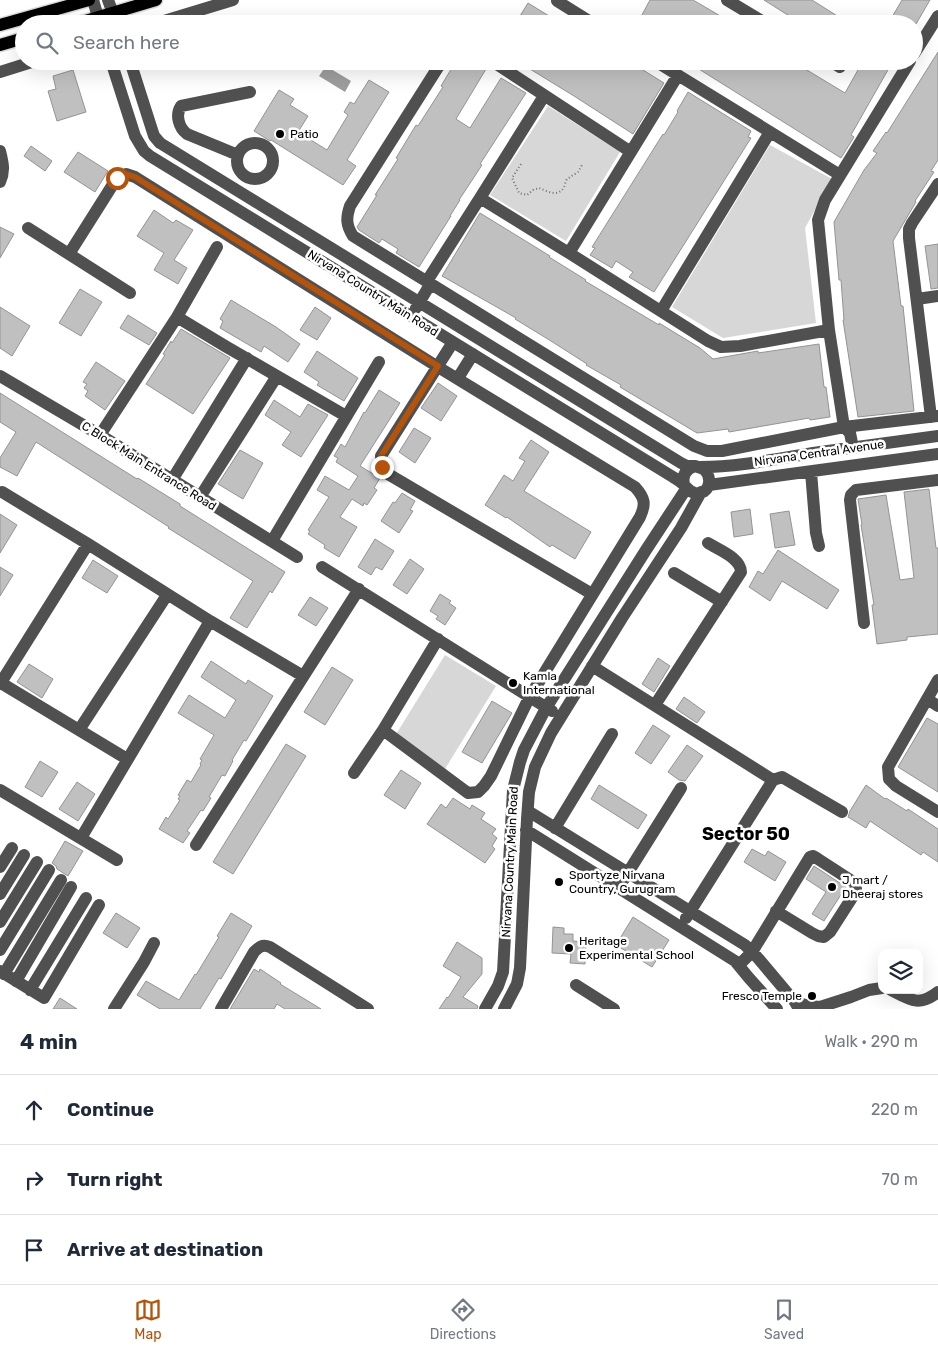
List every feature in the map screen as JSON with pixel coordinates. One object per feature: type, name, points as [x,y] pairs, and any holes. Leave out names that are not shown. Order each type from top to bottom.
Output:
[{"type":"main road","points":[[35,15],[88,0]]},
{"type":"main road","points":[[121,15],[156,0]]},
{"type":"main road","points":[[0,25],[15,21]]},
{"type":"main road","points":[[0,45],[15,41]]},
{"type":"street","points":[[93,0],[98,15]]},
{"type":"street","points":[[108,0],[113,15]]},
{"type":"street","points":[[184,15],[233,0]]},
{"type":"street","points":[[727,0],[751,15]]},
{"type":"street","points":[[557,1],[580,15]]},
{"type":"street","points":[[923,40],[938,16]]},
{"type":"street","points":[[0,72],[15,67]]},
{"type":"street","name":"Nirvana Country Main Road","points":[[114,70],[138,140],[144,151],[159,162],[412,316],[685,487],[546,708],[524,750],[515,778],[511,817],[503,972],[498,986],[485,1009]]},
{"type":"street","name":"Nirvana Country Main Road","points":[[133,70],[156,140],[681,463],[687,466],[697,466]]},
{"type":"street","points":[[436,70],[350,206],[346,218],[348,228],[353,236],[694,446],[707,451],[722,451],[844,427],[935,417],[917,299],[909,229],[938,184]]},
{"type":"street","points":[[505,70],[631,152]]},
{"type":"street","points":[[670,70],[840,175]]},
{"type":"street","points":[[853,448],[850,432],[844,427],[829,330],[818,220],[825,200],[904,70]]},
{"type":"street","points":[[569,253],[678,75]]},
{"type":"street","points":[[238,155],[182,131],[177,116],[181,106],[250,92]]},
{"type":"street","points":[[427,280],[544,96]]},
{"type":"street","points":[[661,311],[770,132]]},
{"type":"street","points":[[260,143],[271,152],[272,166],[269,172],[263,176],[257,178],[247,175],[239,169],[238,155],[241,149],[247,145],[260,143]]},
{"type":"street","points":[[0,151],[4,166],[4,174],[0,182]]},
{"type":"street","points":[[69,254],[117,178],[126,174],[135,177],[636,487],[643,496],[644,508],[640,517],[536,686],[491,776],[478,792],[468,793],[383,730]]},
{"type":"street","points":[[230,186],[247,175]]},
{"type":"street","points":[[242,194],[247,175]]},
{"type":"street","points":[[480,198],[708,341],[721,347],[740,346],[829,330]]},
{"type":"street","points":[[28,228],[130,293]]},
{"type":"street","points":[[100,435],[177,317],[217,247]]},
{"type":"street","points":[[412,316],[417,281],[427,280]]},
{"type":"street","points":[[917,299],[938,296]]},
{"type":"street","points":[[400,309],[414,298]]},
{"type":"street","points":[[177,317],[346,416]]},
{"type":"street","points":[[453,342],[381,456],[382,467],[388,474],[592,594]]},
{"type":"street","points":[[458,378],[473,354]]},
{"type":"street","points":[[172,480],[247,358]]},
{"type":"street","points":[[272,541],[379,362]]},
{"type":"street","name":"C Block Main Entrance Road","points":[[0,376],[100,435],[297,557]]},
{"type":"street","points":[[200,497],[277,376]]},
{"type":"street","points":[[838,450],[837,434],[844,427]]},
{"type":"street","points":[[936,437],[938,457]]},
{"type":"street","name":"Nirvana Central Avenue","points":[[697,466],[710,467],[764,461],[936,437]]},
{"type":"street","name":"Nirvana Central Avenue","points":[[705,489],[811,472],[938,457]]},
{"type":"street","points":[[697,466],[708,472],[710,476],[705,489],[695,493],[685,487],[684,475],[686,471],[697,466]]},
{"type":"street","points":[[811,472],[816,533],[820,546]]},
{"type":"street","points":[[864,624],[851,495],[856,490],[938,480]]},
{"type":"street","name":"Nirvana Country Main Road","points":[[504,1009],[517,984],[520,968],[526,830],[535,767],[546,742],[561,716],[705,489]]},
{"type":"street","points":[[2,492],[167,595],[303,676]]},
{"type":"street","points":[[655,705],[741,572],[741,566],[737,561],[708,543]]},
{"type":"street","points":[[88,544],[0,683],[127,759]]},
{"type":"street","points":[[322,567],[529,698],[561,716]]},
{"type":"street","points":[[674,573],[722,602]]},
{"type":"street","points":[[196,845],[359,590]]},
{"type":"street","points":[[79,730],[167,595]]},
{"type":"street","points":[[81,838],[210,621]]},
{"type":"street","points":[[354,773],[383,730],[438,639]]},
{"type":"street","points":[[592,666],[774,780]]},
{"type":"street","points":[[938,680],[933,702],[888,767],[889,779],[896,786],[938,812]]},
{"type":"street","points":[[536,686],[554,696]]},
{"type":"street","points":[[555,828],[612,734]]},
{"type":"street","points":[[681,927],[774,780],[782,777],[842,812]]},
{"type":"street","points":[[618,887],[681,788]]},
{"type":"street","points":[[0,790],[117,860]]},
{"type":"street","points":[[528,811],[745,946],[797,1006],[820,1007],[868,990],[878,989]]},
{"type":"street","points":[[526,830],[735,961],[776,1008]]},
{"type":"street","points":[[0,867],[12,848]]},
{"type":"street","points":[[0,894],[24,855]]},
{"type":"street","points":[[738,965],[752,952],[776,911],[808,859],[813,856],[855,883],[855,893],[830,932],[824,937],[812,933],[776,911]]},
{"type":"street","points":[[0,922],[37,862]]},
{"type":"street","points":[[0,950],[49,870]]},
{"type":"street","points":[[16,981],[66,884],[2,972],[16,981],[30,990],[44,998],[99,905]]},
{"type":"street","points":[[30,990],[86,898]]},
{"type":"street","points":[[114,1009],[154,943]]},
{"type":"street","points":[[221,1009],[254,952],[264,945],[368,1009]]},
{"type":"street","points":[[576,985],[614,1009]]},
{"type":"street","points":[[899,994],[910,1000],[918,1001],[938,992]]},
{"type":"path","points":[[520,164],[512,178],[519,193],[527,194],[539,188],[551,193],[558,192],[564,188],[566,179],[578,172],[582,165]]},
{"type":"shaded area","points":[[323,70],[333,70],[351,81],[345,92],[319,76]]},
{"type":"shaded area","points":[[548,106],[620,152],[566,241],[490,195]]},
{"type":"shaded area","points":[[770,145],[832,179],[805,228],[816,323],[723,338],[672,307]]},
{"type":"shaded area","points":[[445,655],[496,686],[445,769],[395,736]]},
{"type":"building","points":[[650,0],[693,0],[719,15],[642,15]]},
{"type":"building","points":[[764,0],[812,0],[836,15],[788,15]]},
{"type":"building","points":[[902,0],[930,0],[921,15],[893,15]]},
{"type":"building","points":[[528,3],[547,15],[521,15]]},
{"type":"building","points":[[938,52],[938,160],[931,171],[934,172],[915,201],[893,241],[901,306],[903,306],[914,411],[858,417],[843,320],[841,280],[839,280],[834,222],[864,170],[877,153],[873,151],[887,133]]},
{"type":"building","points":[[73,70],[86,112],[57,121],[48,91],[56,89],[53,76]]},
{"type":"building","points":[[451,70],[485,70],[456,119],[470,128],[501,78],[526,93],[480,164],[482,165],[419,267],[396,253],[398,249],[382,239],[379,243],[357,227],[416,125],[418,126],[443,87],[441,86]]},
{"type":"building","points":[[532,70],[643,70],[664,83],[633,134]]},
{"type":"building","points":[[700,70],[807,70],[845,93],[858,70],[888,70],[851,135],[854,137],[841,158]]},
{"type":"building","name":"Patio","points":[[369,80],[389,92],[347,160],[356,166],[343,185],[254,131],[279,90],[294,99],[290,105],[308,116],[298,132],[327,150],[348,115],[344,112],[350,102],[354,104]]},
{"type":"building","points":[[688,92],[751,131],[748,137],[751,138],[654,292],[629,277],[633,272],[616,261],[612,268],[590,255],[595,248],[592,247],[664,135]]},
{"type":"building","points":[[31,146],[52,161],[45,171],[24,156]]},
{"type":"building","points":[[78,152],[108,171],[95,192],[64,172]]},
{"type":"building","points":[[154,210],[173,223],[176,220],[193,230],[174,260],[187,268],[178,284],[154,270],[164,253],[137,236]]},
{"type":"building","points":[[480,213],[550,256],[585,281],[700,348],[713,359],[758,351],[758,353],[819,344],[830,417],[810,420],[809,418],[729,432],[728,429],[697,433],[620,387],[621,385],[586,365],[516,318],[442,276]]},
{"type":"building","points":[[0,227],[14,234],[0,258]]},
{"type":"building","points":[[938,244],[938,288],[931,289],[925,246]]},
{"type":"building","points":[[80,289],[102,302],[81,336],[59,323]]},
{"type":"building","points":[[231,300],[300,344],[288,362],[264,346],[261,352],[220,328],[223,321],[220,319]]},
{"type":"building","points":[[0,307],[30,326],[12,356],[0,348]]},
{"type":"building","points":[[315,307],[331,318],[317,340],[300,330]]},
{"type":"building","points":[[128,315],[157,333],[149,345],[120,328]]},
{"type":"building","points":[[181,329],[230,358],[193,414],[146,384],[165,355],[163,354],[171,341],[172,343]]},
{"type":"building","points":[[317,351],[358,378],[344,401],[317,385],[319,382],[304,372]]},
{"type":"building","points":[[96,362],[125,381],[105,410],[85,396],[88,391],[84,388],[87,384],[83,382]]},
{"type":"building","points":[[438,383],[457,396],[441,421],[421,408]]},
{"type":"building","points":[[379,390],[400,403],[360,466],[380,478],[374,488],[377,490],[367,505],[364,503],[363,506],[352,499],[340,517],[357,527],[339,557],[324,548],[325,545],[308,534],[310,531],[308,530],[329,497],[317,490],[325,476],[349,490],[358,476],[336,462],[338,458],[334,456],[341,444],[345,447],[364,412]]},
{"type":"building","points":[[0,393],[180,504],[180,506],[285,572],[272,593],[270,591],[247,628],[230,618],[253,581],[36,442],[17,476],[0,467],[0,458],[16,432],[0,422]]},
{"type":"building","points":[[274,400],[300,417],[308,404],[328,415],[301,457],[282,445],[291,432],[265,415]]},
{"type":"building","points":[[414,428],[431,438],[415,463],[399,452]]},
{"type":"building","points":[[531,440],[549,452],[524,491],[591,532],[575,559],[552,545],[550,547],[507,517],[485,505],[504,475],[513,481],[525,461],[519,458]]},
{"type":"building","points":[[240,450],[263,463],[243,499],[218,484]]},
{"type":"building","points":[[929,489],[936,548],[938,548],[938,634],[907,637],[907,640],[877,644],[872,605],[874,605],[858,499],[886,495],[900,580],[914,578],[904,492]]},
{"type":"building","points":[[402,493],[415,501],[410,510],[413,511],[399,533],[381,521],[393,502],[395,503]]},
{"type":"building","points":[[750,509],[753,534],[734,537],[731,512]]},
{"type":"building","points":[[789,511],[795,545],[775,548],[770,514]]},
{"type":"building","points":[[0,514],[17,525],[0,553]]},
{"type":"building","points":[[375,539],[394,551],[382,570],[376,567],[371,575],[358,567]]},
{"type":"building","points":[[778,550],[839,590],[827,609],[782,581],[770,601],[749,587],[758,571],[763,574]]},
{"type":"building","points":[[410,559],[424,569],[407,594],[393,585]]},
{"type":"building","points":[[93,560],[118,576],[107,593],[82,578]]},
{"type":"building","points":[[0,567],[13,575],[0,596]]},
{"type":"building","points":[[440,594],[451,601],[449,603],[456,608],[445,625],[436,619],[438,616],[430,611]]},
{"type":"building","points":[[310,597],[328,608],[316,626],[298,615]]},
{"type":"building","points":[[658,658],[670,666],[654,692],[642,684]]},
{"type":"building","points":[[211,661],[246,684],[248,680],[273,696],[246,741],[244,740],[232,760],[225,776],[222,775],[203,811],[201,810],[187,831],[190,833],[183,843],[159,829],[180,800],[178,795],[187,780],[191,782],[201,765],[202,760],[200,759],[214,735],[178,713],[189,695],[225,718],[236,700],[201,677]]},
{"type":"building","points":[[29,664],[53,679],[42,698],[17,682]]},
{"type":"building","points":[[332,667],[353,680],[325,725],[304,712]]},
{"type":"building","points":[[684,697],[705,712],[697,723],[676,709]]},
{"type":"building","points":[[492,701],[512,713],[482,763],[462,752]]},
{"type":"building","points":[[927,718],[938,724],[938,792],[898,767]]},
{"type":"building","points":[[653,725],[670,736],[651,764],[635,753]]},
{"type":"building","points":[[286,744],[306,756],[233,874],[213,862]]},
{"type":"building","points":[[687,745],[703,756],[685,781],[679,780],[668,772]]},
{"type":"building","points":[[40,761],[58,772],[42,797],[25,787]]},
{"type":"building","points":[[401,770],[421,783],[405,809],[384,795]]},
{"type":"building","points":[[77,782],[95,794],[78,821],[59,809]]},
{"type":"building","points":[[599,785],[647,815],[638,829],[591,799]]},
{"type":"building","points":[[866,785],[885,799],[907,811],[908,809],[938,829],[938,862],[923,852],[921,855],[870,821],[866,828],[848,817]]},
{"type":"building","points":[[453,798],[470,809],[472,805],[485,813],[481,819],[496,829],[492,834],[497,838],[492,846],[495,849],[485,863],[427,824],[441,804],[446,808]]},
{"type":"building","points":[[65,841],[83,851],[68,876],[57,869],[52,863]]},
{"type":"building","points":[[752,849],[765,856],[768,851],[786,862],[775,881],[744,862]]},
{"type":"building","name":"J mart / Dheeraj stores","points":[[814,866],[846,887],[824,921],[812,914],[826,892],[806,879]]},
{"type":"building","points":[[116,913],[140,928],[127,948],[103,933]]},
{"type":"building","points":[[231,913],[252,926],[221,979],[219,978],[200,1009],[160,1009],[137,995],[146,981],[179,1000],[219,937],[217,936]]},
{"type":"building","points":[[633,917],[669,940],[652,967],[616,945]]},
{"type":"building","name":"Heritage Experimental School","points":[[553,927],[564,928],[564,934],[573,934],[573,941],[586,942],[585,964],[570,963],[571,954],[552,953]]},
{"type":"building","points":[[457,942],[482,958],[482,974],[463,997],[478,1006],[477,1009],[439,1009],[461,977],[443,966]]},
{"type":"building","points":[[254,969],[259,972],[260,969],[280,984],[321,1009],[285,1009],[277,1004],[274,1009],[230,1009]]},
{"type":"building","points":[[60,998],[77,1009],[53,1009]]},
{"type":"place","name":"Patio","points":[[280,134]]},
{"type":"place","name":"Kamla International","points":[[513,683]]},
{"type":"place","name":"Sportyze Nirvana Country, Gurugram","points":[[559,882]]},
{"type":"place","name":"J mart / Dheeraj stores","points":[[832,887]]},
{"type":"place","name":"Heritage Experimental School","points":[[569,948]]},
{"type":"place","name":"Fresco Temple","points":[[812,996]]},
{"type":"district","name":"Sector 50","points":[[746,834]]},
{"type":"route","points":[[117,178],[126,174],[135,177],[438,366],[381,456],[382,467]]}]
